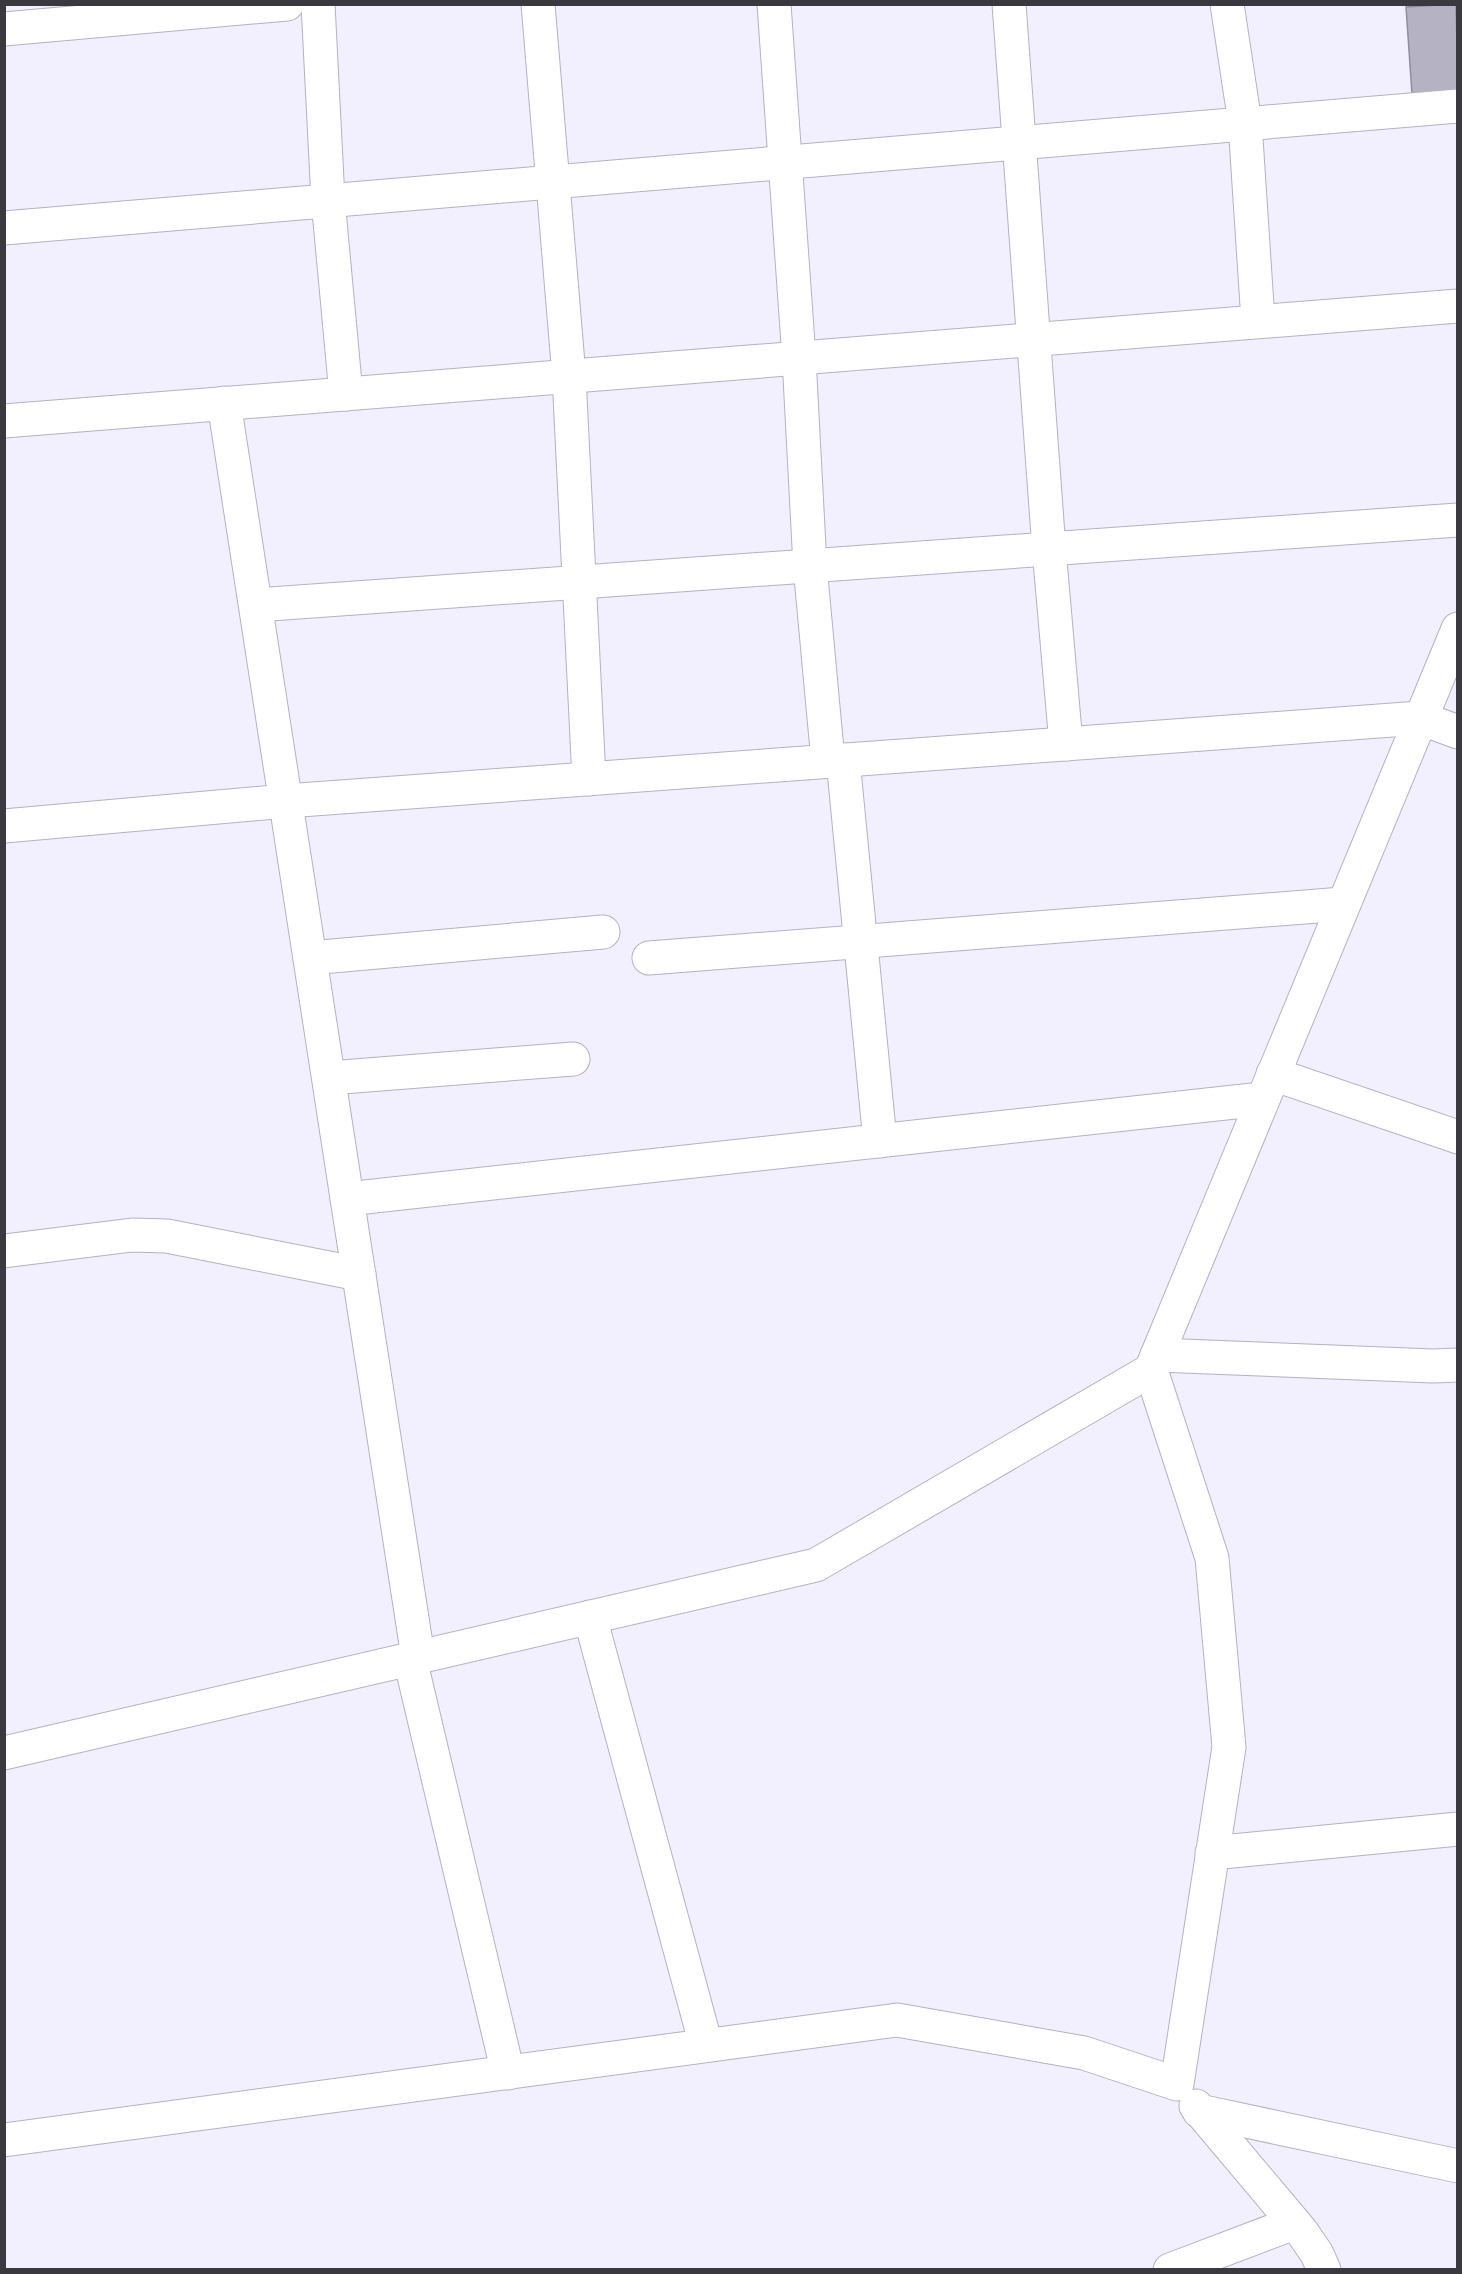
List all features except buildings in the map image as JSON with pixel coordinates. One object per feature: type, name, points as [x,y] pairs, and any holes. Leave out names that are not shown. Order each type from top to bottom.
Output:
[{"type":"street","points":[[4,29],[287,4]]},
{"type":"street","points":[[318,4],[328,200],[346,394]]},
{"type":"street","points":[[538,4],[569,376],[589,779]]},
{"type":"street","points":[[774,4],[799,358],[810,566],[861,943],[880,1141]]},
{"type":"street","points":[[1009,4],[1049,549],[1066,744]]},
{"type":"street","points":[[1227,4],[1245,123],[1258,321]]},
{"type":"street","points":[[4,228],[1458,105]]},
{"type":"street","points":[[4,421],[1458,306]]},
{"type":"street","points":[[224,404],[359,1274],[414,1658],[508,2073]]},
{"type":"street","points":[[256,605],[1458,520]]},
{"type":"street","points":[[1177,2084],[1229,1747],[1212,1558],[1154,1362],[1458,629]]},
{"type":"street","points":[[4,826],[286,801],[1420,718],[1458,732]]},
{"type":"street","points":[[649,958],[1343,904]]},
{"type":"street","points":[[310,958],[603,932]]},
{"type":"street","points":[[329,1078],[573,1059]]},
{"type":"street","points":[[347,1199],[880,1141],[1268,1087],[1458,1137]]},
{"type":"street","points":[[4,1251],[132,1235],[159,1236],[359,1274]]},
{"type":"street","points":[[4,1753],[816,1565],[1154,1362],[1458,1365]]},
{"type":"street","points":[[590,1617],[706,2045]]},
{"type":"street","points":[[1212,1853],[1458,1829]]},
{"type":"street","points":[[4,2140],[897,2020],[1084,2053],[1177,2084],[1294,2223],[1317,2254],[1324,2270]]},
{"type":"street","points":[[1199,2111],[1458,2166]]},
{"type":"street","points":[[1170,2270],[1294,2223]]}]
